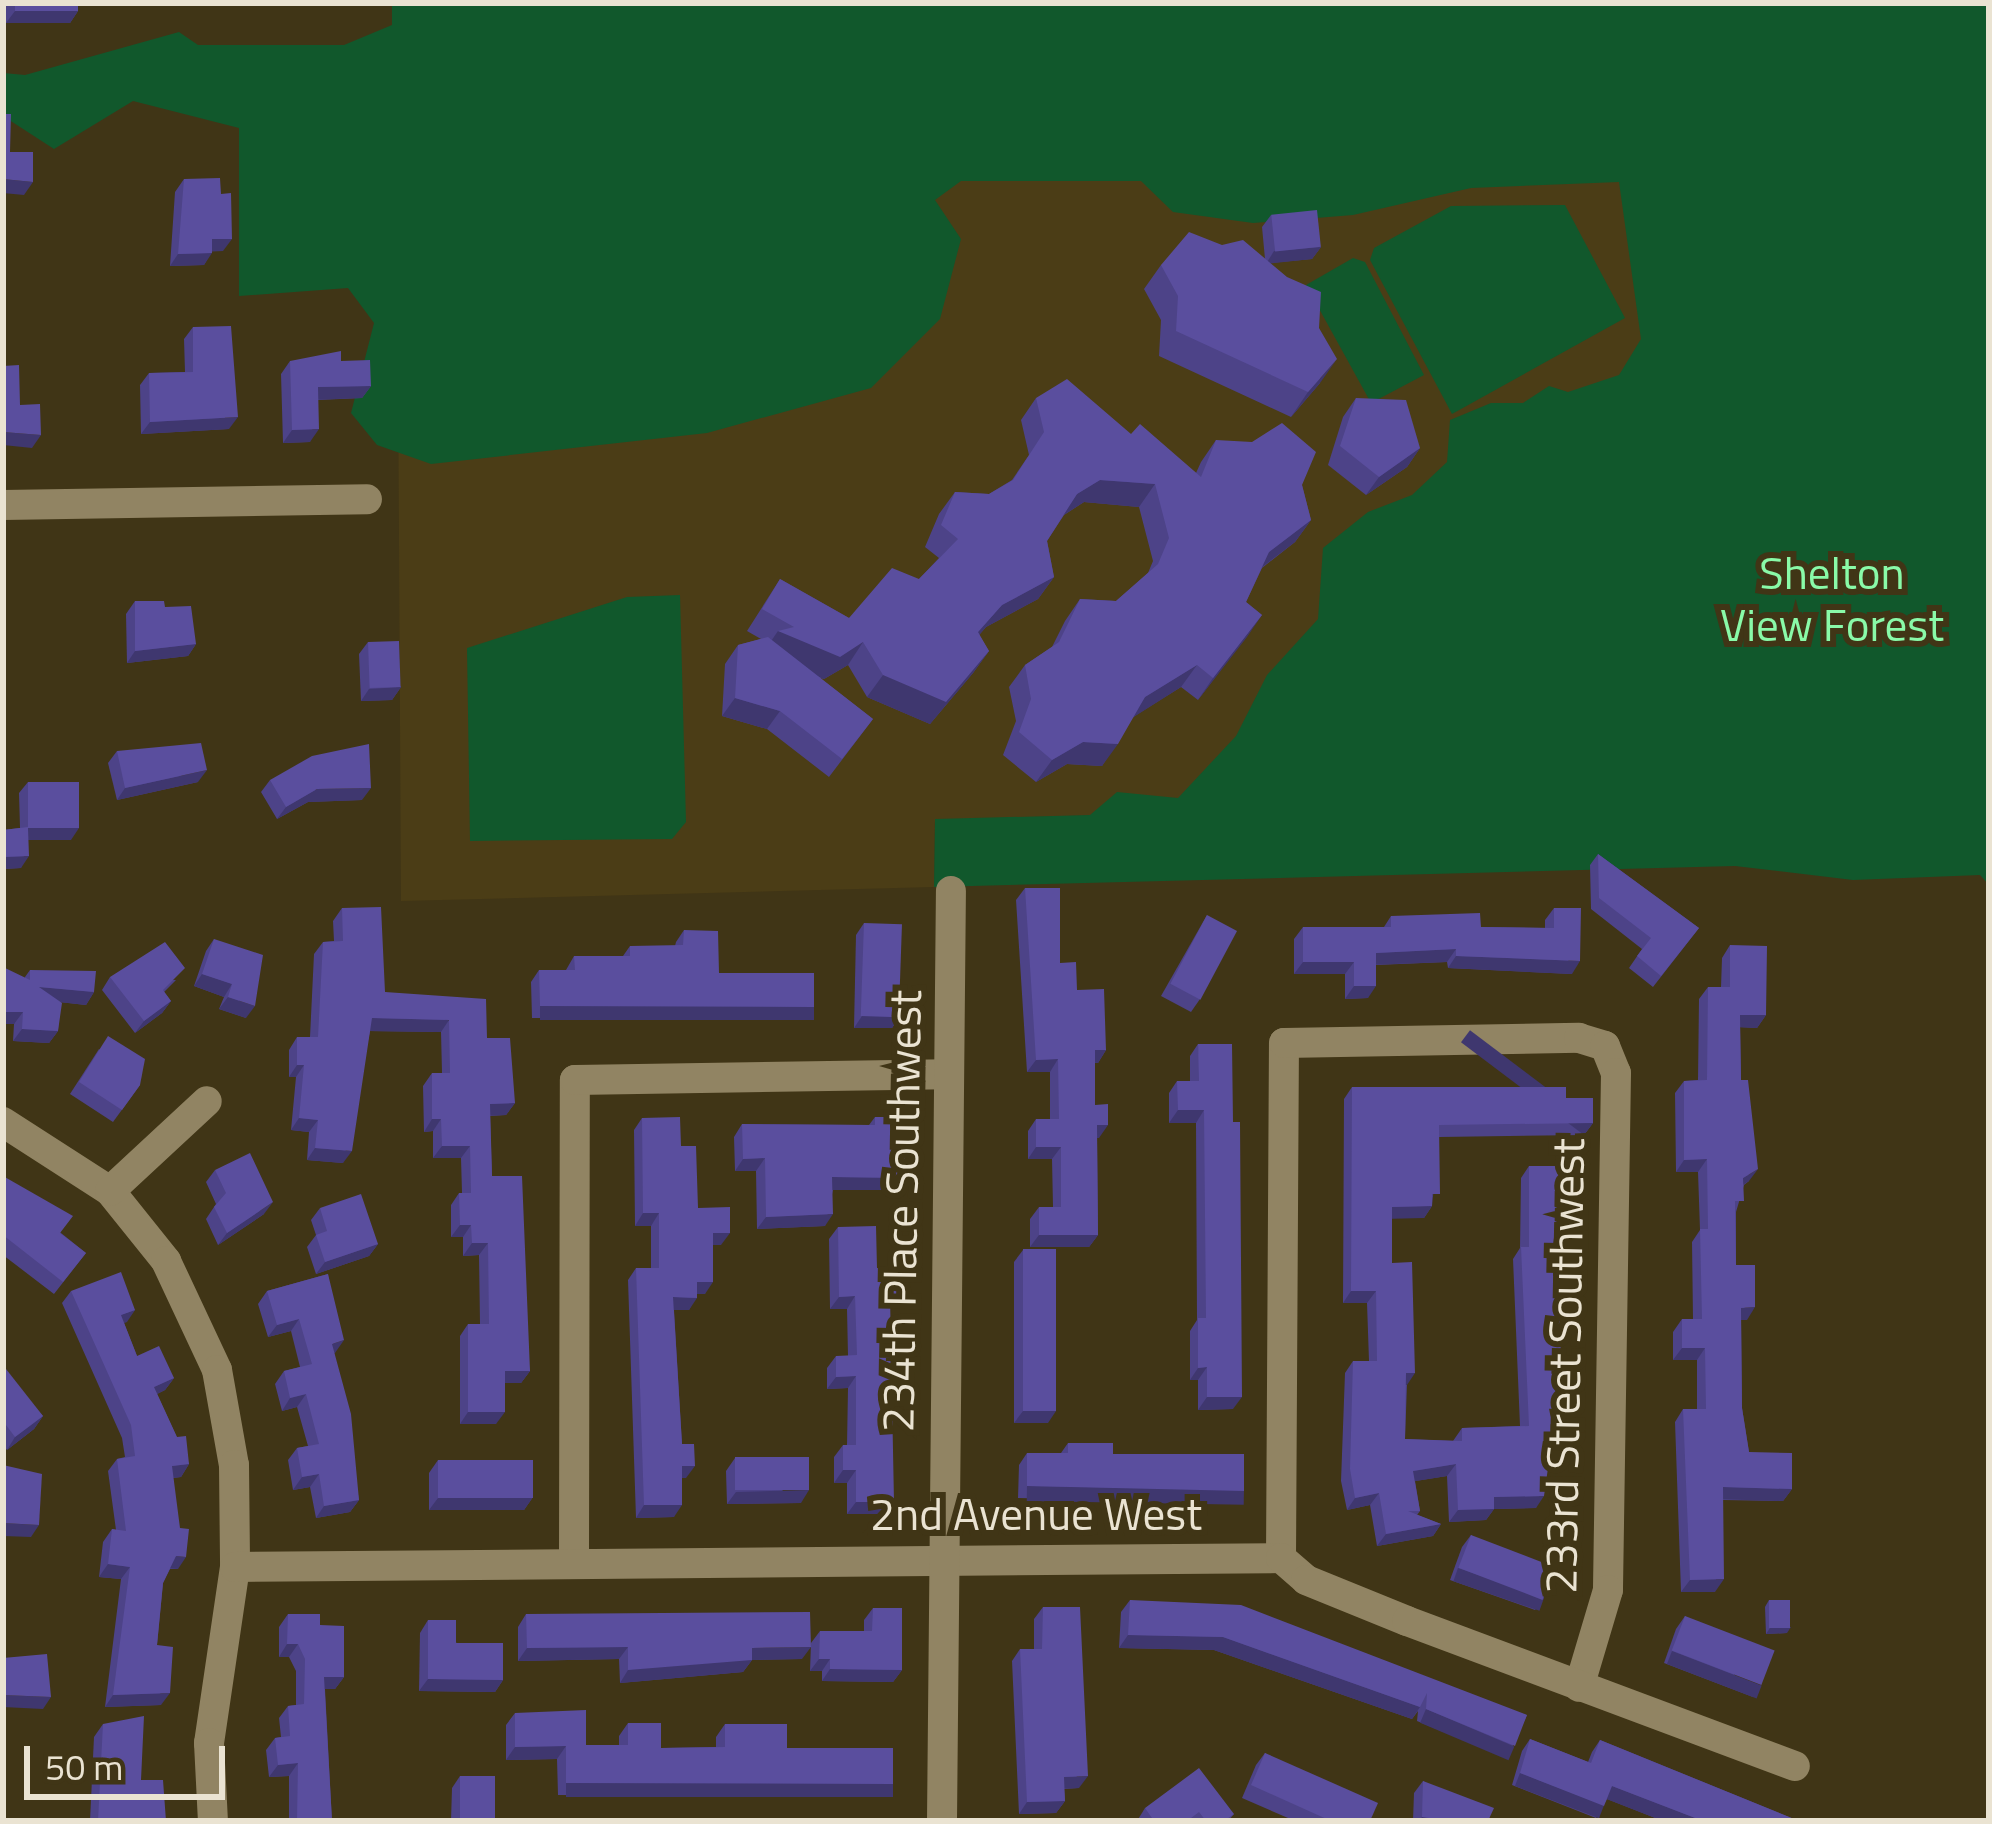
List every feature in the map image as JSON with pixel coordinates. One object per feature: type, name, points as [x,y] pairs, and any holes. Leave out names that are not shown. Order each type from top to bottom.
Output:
[{"type":"street","points":[[3,505],[367,500]]},
{"type":"street","name":"234th Place Southwest","points":[[942,1821],[951,891]]},
{"type":"street","name":"233rd Street Southwest","points":[[1281,1558],[1284,1043],[1579,1038],[1605,1046],[1616,1073],[1608,1591],[1579,1687]]},
{"type":"street","points":[[574,1561],[575,1080],[946,1074]]},
{"type":"street","points":[[110,1191],[207,1101]]},
{"type":"street","points":[[3,1122],[110,1191],[166,1261],[217,1370],[234,1465],[235,1567],[209,1743],[213,1821]]},
{"type":"street","points":[[1281,1558],[1306,1580],[1795,1766]]},
{"type":"street","name":"2nd Avenue West","points":[[235,1567],[1281,1558]]},
{"type":"shaded area","points":[[397,181],[1679,181],[1674,798],[935,820],[934,887],[401,901]]},
{"type":"green space","name":"Shelton View Forest","points":[[392,3],[1989,3],[1989,885],[1980,875],[1853,880],[1735,866],[934,887],[935,819],[1090,815],[1117,792],[1178,798],[1236,736],[1267,675],[1318,619],[1323,548],[1368,512],[1412,495],[1447,462],[1450,420],[1491,403],[1523,403],[1549,386],[1568,392],[1619,375],[1641,339],[1619,182],[1471,188],[1353,215],[1253,223],[1173,212],[1141,181],[961,181],[935,200],[961,239],[940,319],[871,388],[707,433],[431,464],[377,445],[351,413],[374,323],[348,288],[239,296],[239,128],[133,101],[54,149],[3,116],[3,73],[25,75],[179,32],[198,45],[344,45],[392,25]]},
{"type":"green space","points":[[1565,205],[1625,318],[1452,414],[1370,260],[1374,248],[1451,206]]},
{"type":"green space","points":[[1353,258],[1365,262],[1424,375],[1371,403],[1306,285]]},
{"type":"green space","points":[[680,595],[686,822],[672,839],[470,841],[467,648],[627,597]]},
{"type":"building","points":[[15,3],[78,3],[78,11],[15,11]]},
{"type":"building","points":[[3,114],[11,114],[10,152],[33,152],[33,182],[3,179]]},
{"type":"building","points":[[220,178],[221,194],[231,193],[232,239],[212,239],[212,253],[178,254],[184,179]]},
{"type":"building","points":[[1317,210],[1321,247],[1275,252],[1271,215]]},
{"type":"building","points":[[1189,232],[1222,245],[1243,240],[1287,277],[1321,292],[1319,328],[1337,359],[1308,392],[1176,331],[1178,296],[1161,265]]},
{"type":"building","points":[[231,326],[238,417],[150,422],[149,373],[193,372],[193,327]]},
{"type":"building","points":[[341,351],[341,361],[370,360],[371,386],[318,387],[319,429],[292,430],[290,361]]},
{"type":"building","points":[[19,365],[20,405],[40,404],[41,435],[3,432],[3,366]]},
{"type":"building","points":[[1067,379],[1131,434],[1140,424],[1201,477],[1216,440],[1252,442],[1282,423],[1316,452],[1302,485],[1311,520],[1269,552],[1246,602],[1262,615],[1213,678],[1197,665],[1145,697],[1118,744],[1083,742],[1052,760],[1019,732],[1031,699],[1025,665],[1059,642],[1080,599],[1116,601],[1158,564],[1169,538],[1155,484],[1100,480],[1077,494],[1047,541],[1054,577],[1002,605],[978,632],[989,651],[946,702],[883,675],[863,642],[840,657],[778,631],[794,627],[762,609],[780,579],[849,618],[892,568],[919,579],[958,539],[941,525],[955,492],[989,494],[1013,480],[1044,432],[1036,398]]},
{"type":"building","points":[[1356,398],[1406,400],[1420,448],[1379,477],[1340,446]]},
{"type":"building","points":[[135,601],[191,606],[196,644],[135,651]]},
{"type":"building","points":[[768,637],[873,719],[842,759],[780,711],[735,698],[738,645]]},
{"type":"building","points":[[399,641],[401,687],[370,688],[368,642]]},
{"type":"building","points":[[201,743],[207,770],[125,788],[117,751]]},
{"type":"building","points":[[369,744],[371,788],[317,789],[286,807],[270,780],[312,756]]},
{"type":"building","points":[[28,782],[79,782],[79,828],[28,828],[29,856],[3,857],[3,830],[28,827]]},
{"type":"building","points":[[1598,854],[1699,928],[1661,976],[1637,956],[1651,938],[1599,898]]},
{"type":"building","points":[[1025,888],[1060,888],[1060,963],[1076,962],[1077,990],[1104,989],[1106,1050],[1095,1050],[1095,1105],[1108,1104],[1108,1125],[1097,1125],[1098,1235],[1039,1235],[1039,1207],[1061,1207],[1061,1147],[1036,1147],[1036,1119],[1059,1119],[1058,1059],[1036,1060]]},
{"type":"building","points":[[381,907],[385,992],[486,999],[487,1038],[510,1038],[515,1103],[490,1104],[492,1176],[522,1176],[530,1371],[505,1371],[505,1412],[468,1412],[468,1324],[489,1324],[488,1243],[472,1243],[471,1225],[460,1225],[459,1193],[471,1193],[470,1146],[442,1146],[441,1119],[432,1119],[432,1073],[450,1073],[449,1020],[372,1018],[352,1151],[315,1148],[318,1120],[299,1118],[304,1065],[297,1065],[297,1037],[318,1037],[323,942],[343,941],[342,908]]},
{"type":"building","points":[[1554,908],[1581,908],[1580,961],[1456,956],[1456,949],[1376,953],[1376,986],[1354,986],[1354,962],[1303,962],[1303,927],[1391,927],[1391,916],[1480,913],[1481,927],[1554,928]]},
{"type":"building","points":[[1207,915],[1237,931],[1200,1000],[1170,984]]},
{"type":"building","points":[[864,923],[902,924],[899,1017],[861,1016]]},
{"type":"building","points":[[684,930],[718,931],[719,973],[814,973],[814,1007],[540,1006],[539,970],[575,970],[574,956],[630,956],[630,946],[683,945]]},
{"type":"building","points":[[214,939],[263,955],[255,1006],[228,997],[232,984],[202,974]]},
{"type":"building","points":[[165,942],[185,968],[163,990],[171,1001],[144,1021],[110,977]]},
{"type":"building","points":[[1730,945],[1767,946],[1766,1015],[1740,1015],[1741,1080],[1748,1080],[1758,1169],[1743,1178],[1744,1201],[1735,1201],[1736,1265],[1755,1265],[1755,1307],[1741,1308],[1742,1408],[1749,1452],[1792,1453],[1792,1489],[1723,1487],[1724,1579],[1690,1580],[1683,1409],[1706,1409],[1705,1348],[1682,1348],[1682,1319],[1702,1319],[1700,1229],[1708,1229],[1707,1159],[1684,1160],[1684,1081],[1707,1080],[1708,987],[1730,987]]},
{"type":"building","points":[[3,967],[30,980],[30,970],[96,971],[94,992],[39,987],[62,1003],[58,1031],[22,1029],[23,1012],[3,1012]]},
{"type":"building","points":[[108,1036],[145,1059],[140,1085],[122,1110],[79,1082]]},
{"type":"building","points":[[1198,1044],[1232,1044],[1233,1122],[1240,1122],[1242,1397],[1207,1397],[1207,1367],[1198,1368],[1198,1318],[1206,1318],[1204,1110],[1178,1110],[1177,1081],[1199,1081]]},
{"type":"building","points":[[1352,1087],[1566,1087],[1566,1098],[1593,1098],[1593,1123],[1439,1125],[1440,1194],[1432,1194],[1432,1206],[1392,1207],[1392,1263],[1412,1262],[1415,1373],[1406,1373],[1405,1439],[1462,1441],[1462,1428],[1529,1426],[1521,1247],[1529,1247],[1529,1166],[1563,1166],[1563,1238],[1555,1238],[1566,1453],[1550,1454],[1544,1496],[1494,1497],[1494,1509],[1458,1510],[1456,1464],[1413,1471],[1420,1511],[1408,1511],[1441,1524],[1386,1534],[1379,1493],[1355,1498],[1350,1469],[1353,1361],[1377,1361],[1376,1291],[1351,1291]]},
{"type":"building","points":[[680,1117],[681,1146],[696,1146],[698,1208],[730,1207],[730,1233],[713,1233],[713,1282],[697,1282],[697,1298],[673,1297],[682,1444],[694,1444],[695,1466],[682,1466],[682,1505],[644,1505],[636,1268],[659,1268],[659,1213],[643,1213],[642,1118]]},
{"type":"building","points":[[875,1117],[905,1117],[905,1178],[832,1177],[833,1214],[766,1217],[765,1158],[743,1159],[742,1124],[875,1125]]},
{"type":"building","points":[[250,1153],[273,1202],[227,1233],[214,1207],[226,1193],[215,1170]]},
{"type":"building","points":[[3,1176],[73,1216],[60,1233],[86,1253],[63,1282],[3,1235]]},
{"type":"building","points":[[361,1194],[378,1244],[325,1262],[316,1235],[327,1231],[320,1208]]},
{"type":"building","points":[[876,1226],[877,1268],[898,1267],[899,1295],[890,1295],[894,1502],[856,1502],[856,1470],[843,1470],[843,1445],[856,1445],[856,1376],[836,1377],[836,1356],[857,1355],[855,1296],[839,1297],[838,1227]]},
{"type":"building","points":[[1023,1249],[1056,1249],[1056,1411],[1023,1411]]},
{"type":"building","points":[[121,1272],[135,1310],[121,1315],[137,1356],[159,1346],[174,1378],[154,1387],[177,1437],[186,1436],[189,1464],[172,1466],[180,1528],[189,1529],[186,1557],[176,1556],[163,1583],[157,1645],[173,1647],[170,1693],[113,1695],[130,1567],[108,1564],[112,1529],[126,1531],[117,1459],[135,1456],[131,1425],[71,1291]]},
{"type":"building","points":[[328,1274],[344,1340],[332,1344],[351,1414],[359,1500],[324,1506],[319,1474],[302,1477],[297,1448],[319,1444],[306,1394],[290,1398],[284,1371],[312,1364],[299,1319],[277,1325],[267,1291]]},
{"type":"building","points":[[6,1369],[43,1416],[15,1437],[3,1421]]},
{"type":"building","points":[[1068,1443],[1113,1443],[1113,1454],[1244,1454],[1244,1491],[1027,1486],[1027,1453],[1068,1453]]},
{"type":"building","points":[[735,1457],[809,1457],[809,1490],[735,1490]]},
{"type":"building","points":[[438,1460],[533,1460],[533,1498],[438,1498]]},
{"type":"building","points":[[3,1465],[42,1474],[39,1525],[3,1523]]},
{"type":"building","points":[[1471,1535],[1555,1567],[1542,1600],[1458,1568]]},
{"type":"building","points":[[1130,1600],[1241,1605],[1527,1715],[1515,1746],[1426,1709],[1427,1693],[1420,1707],[1223,1637],[1128,1635]]},
{"type":"building","points":[[1769,1600],[1790,1600],[1790,1628],[1769,1628]]},
{"type":"building","points":[[1043,1607],[1080,1607],[1088,1776],[1064,1777],[1065,1801],[1027,1802],[1020,1649],[1042,1649]]},
{"type":"building","points":[[873,1608],[902,1608],[902,1670],[830,1669],[830,1659],[819,1659],[820,1631],[872,1631]]},
{"type":"building","points":[[810,1612],[811,1647],[752,1648],[752,1660],[628,1670],[628,1647],[527,1648],[526,1614]]},
{"type":"building","points":[[288,1614],[320,1614],[320,1625],[344,1626],[344,1677],[324,1677],[332,1821],[297,1821],[298,1763],[278,1765],[275,1738],[290,1736],[288,1706],[304,1704],[305,1659],[298,1644],[287,1644]]},
{"type":"building","points":[[1685,1616],[1775,1650],[1761,1685],[1672,1651]]},
{"type":"building","points":[[428,1620],[456,1620],[456,1643],[503,1643],[503,1680],[428,1679]]},
{"type":"building","points":[[47,1654],[51,1697],[3,1695],[3,1658]]},
{"type":"building","points":[[586,1710],[586,1745],[628,1745],[628,1723],[661,1723],[661,1748],[725,1747],[725,1724],[787,1724],[787,1748],[893,1748],[893,1784],[566,1783],[566,1746],[515,1747],[515,1713]]},
{"type":"building","points":[[144,1716],[141,1780],[163,1780],[166,1821],[98,1821],[103,1724]]},
{"type":"building","points":[[1530,1739],[1591,1763],[1600,1740],[1799,1821],[1703,1821],[1612,1786],[1604,1806],[1520,1773]]},
{"type":"building","points":[[1265,1753],[1378,1803],[1370,1821],[1331,1821],[1251,1785]]},
{"type":"building","points":[[1199,1768],[1234,1814],[1224,1821],[1206,1821],[1199,1812],[1187,1821],[1154,1821],[1145,1808]]},
{"type":"building","points":[[460,1776],[495,1776],[495,1821],[460,1821]]},
{"type":"building","points":[[1423,1781],[1494,1808],[1488,1821],[1422,1817]]}]
